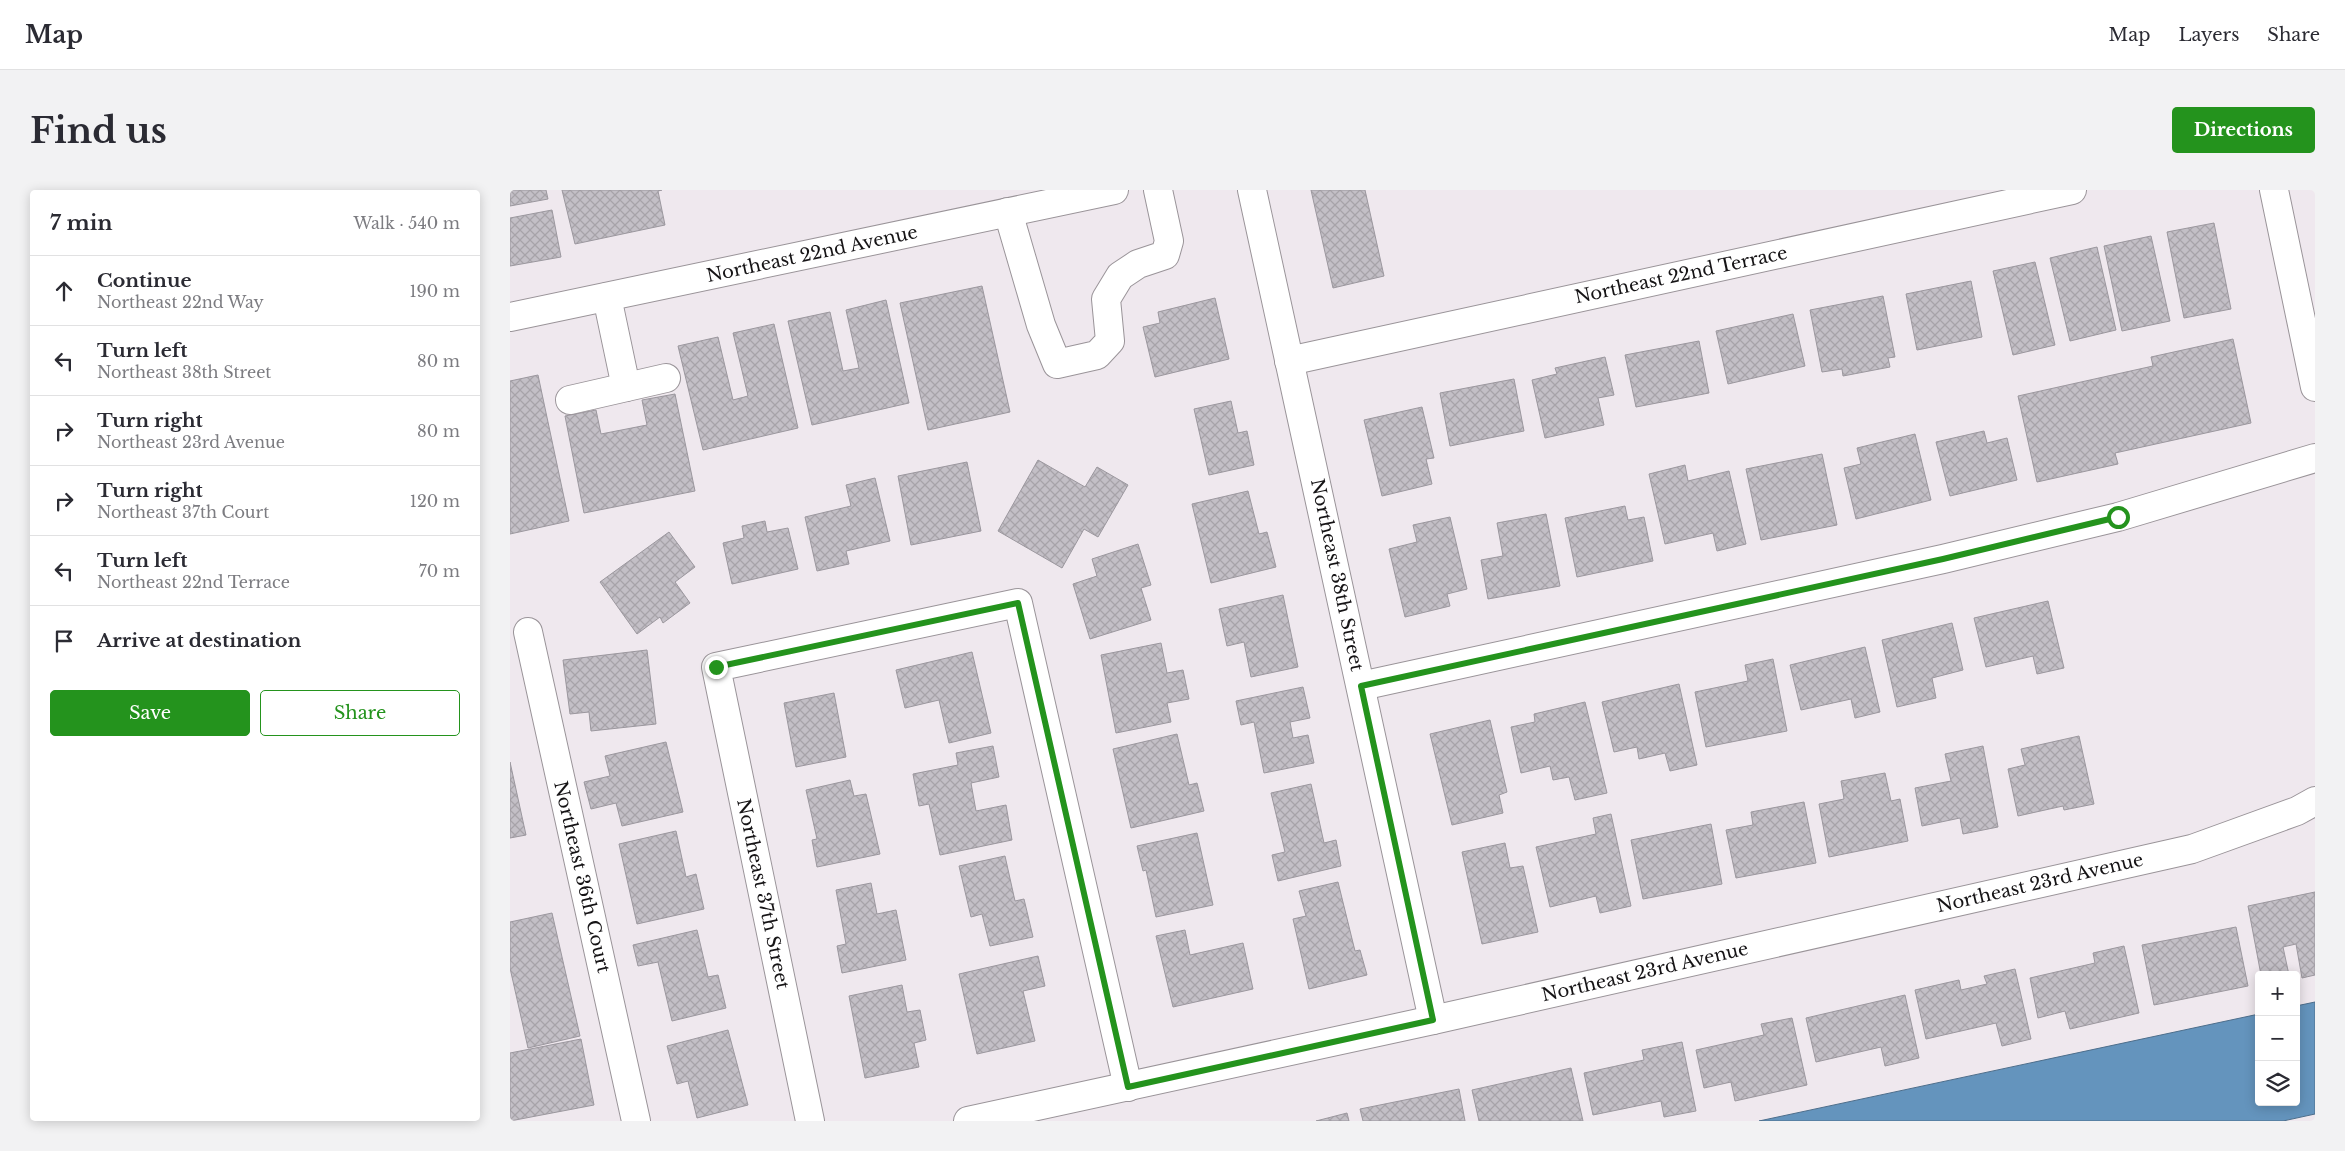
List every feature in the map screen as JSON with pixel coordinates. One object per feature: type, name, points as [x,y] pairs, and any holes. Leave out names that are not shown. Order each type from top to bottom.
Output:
[{"type":"street","name":"Northeast 22nd Avenue","points":[[510,317],[1008,212],[1085,193],[1114,190]]},
{"type":"street","points":[[1008,212],[1040,325],[1057,364],[1097,355],[1110,341],[1106,299],[1120,276],[1138,264],[1165,255],[1169,241],[1158,190]]},
{"type":"street","name":"Northeast 38th Street","points":[[1252,190],[1433,1020]]},
{"type":"street","name":"Northeast 22nd Terrace","points":[[1290,361],[2072,190]]},
{"type":"street","points":[[2274,190],[2309,322],[2315,387]]},
{"type":"street","points":[[607,297],[626,387]]},
{"type":"street","points":[[570,400],[666,378]]},
{"type":"street","points":[[1361,686],[1961,555],[2118,517],[2315,458]]},
{"type":"street","name":"Northeast 37th Street","points":[[810,1121],[716,667],[1018,603],[1128,1087]]},
{"type":"street","name":"Northeast 36th Court","points":[[528,632],[636,1121]]},
{"type":"street","name":"Northeast 23rd Avenue","points":[[968,1121],[1433,1020],[2192,849],[2297,811],[2315,801]]},
{"type":"water","points":[[2315,1002],[2315,1114],[2283,1121],[1759,1121],[2255,1015],[2255,1106],[2300,1106],[2300,1005]]},
{"type":"building","points":[[510,190],[546,190],[548,199],[510,206]]},
{"type":"building","points":[[562,190],[662,190],[658,191],[665,225],[575,244]]},
{"type":"building","points":[[1311,190],[1365,190],[1384,276],[1333,288]]},
{"type":"building","points":[[552,210],[561,257],[510,266],[510,218]]},
{"type":"building","points":[[2214,223],[2231,309],[2184,318],[2167,232]]},
{"type":"building","points":[[2151,236],[2170,321],[2122,331],[2104,246]]},
{"type":"building","points":[[2097,247],[2116,330],[2070,341],[2050,258]]},
{"type":"building","points":[[2035,262],[2055,345],[2013,355],[1993,271]]},
{"type":"building","points":[[1971,281],[1982,337],[1917,350],[1906,294]]},
{"type":"building","points":[[982,286],[1010,412],[928,430],[900,303]]},
{"type":"building","points":[[1883,296],[1895,357],[1888,358],[1890,367],[1843,376],[1842,369],[1822,372],[1810,310]]},
{"type":"building","points":[[1215,298],[1229,359],[1155,377],[1143,327],[1160,323],[1158,312]]},
{"type":"building","points":[[886,300],[909,403],[812,425],[788,321],[830,312],[843,371],[859,368],[846,310]]},
{"type":"building","points":[[1793,314],[1805,366],[1728,384],[1716,331]]},
{"type":"building","points":[[774,324],[798,428],[703,450],[678,346],[718,337],[733,400],[748,396],[733,333]]},
{"type":"building","points":[[2233,339],[2251,423],[2115,453],[2118,464],[2037,482],[2018,396],[2153,366],[2151,357]]},
{"type":"building","points":[[1699,341],[1709,393],[1636,407],[1625,355]]},
{"type":"building","points":[[1605,357],[1614,395],[1598,398],[1604,425],[1545,438],[1532,380],[1557,374],[1555,368]]},
{"type":"building","points":[[538,375],[569,521],[510,534],[510,381]]},
{"type":"building","points":[[1514,379],[1524,431],[1450,446],[1440,393]]},
{"type":"building","points":[[675,394],[695,491],[584,513],[565,416],[596,410],[601,434],[647,425],[642,400]]},
{"type":"building","points":[[1231,401],[1238,433],[1247,431],[1254,465],[1209,475],[1194,409]]},
{"type":"building","points":[[1422,407],[1434,458],[1426,459],[1432,484],[1382,496],[1364,420]]},
{"type":"building","points":[[1984,431],[1987,443],[2007,438],[2017,480],[1950,496],[1936,442]]},
{"type":"building","points":[[1915,434],[1931,500],[1856,519],[1844,468],[1861,464],[1857,448]]},
{"type":"building","points":[[1822,454],[1837,525],[1761,540],[1746,469]]},
{"type":"building","points":[[1038,460],[1085,487],[1097,467],[1128,485],[1098,537],[1084,529],[1062,568],[998,531]]},
{"type":"building","points":[[967,462],[981,531],[911,545],[898,476]]},
{"type":"building","points":[[1685,465],[1688,481],[1729,471],[1746,544],[1717,551],[1713,533],[1665,544],[1649,474]]},
{"type":"building","points":[[875,478],[890,541],[846,551],[849,564],[817,571],[805,517],[851,506],[846,485]]},
{"type":"building","points":[[1248,491],[1259,534],[1267,532],[1276,567],[1211,583],[1192,504]]},
{"type":"building","points":[[1625,506],[1628,520],[1644,517],[1653,561],[1577,577],[1565,518]]},
{"type":"building","points":[[1546,514],[1560,586],[1488,599],[1481,560],[1503,556],[1497,523]]},
{"type":"building","points":[[1450,517],[1467,589],[1447,594],[1450,606],[1405,617],[1389,549],[1417,542],[1413,525]]},
{"type":"building","points":[[765,521],[767,532],[788,528],[798,569],[732,584],[723,543],[744,538],[742,526]]},
{"type":"building","points":[[669,532],[695,567],[675,582],[690,603],[663,623],[660,617],[637,634],[600,582]]},
{"type":"building","points":[[1138,544],[1151,585],[1141,588],[1151,620],[1090,639],[1073,584],[1097,576],[1092,559]]},
{"type":"building","points":[[1283,595],[1298,667],[1251,677],[1244,642],[1227,646],[1219,609]]},
{"type":"building","points":[[2048,601],[2064,668],[2037,674],[2033,656],[1986,667],[1974,618]]},
{"type":"building","points":[[1952,623],[1963,670],[1932,678],[1936,698],[1897,707],[1882,640]]},
{"type":"building","points":[[1161,643],[1167,673],[1183,670],[1189,699],[1167,703],[1171,722],[1116,733],[1101,655]]},
{"type":"building","points":[[1865,647],[1880,712],[1855,718],[1851,699],[1801,710],[1790,665]]},
{"type":"building","points":[[647,650],[656,724],[591,731],[589,712],[570,714],[563,660]]},
{"type":"building","points":[[972,652],[991,733],[949,743],[939,700],[905,708],[896,670]]},
{"type":"building","points":[[1773,659],[1787,731],[1706,747],[1695,692],[1748,681],[1745,665]]},
{"type":"building","points":[[1679,684],[1697,765],[1670,771],[1665,753],[1639,759],[1637,747],[1614,752],[1602,702]]},
{"type":"building","points":[[1303,687],[1310,718],[1290,722],[1293,738],[1308,735],[1314,763],[1264,773],[1254,722],[1241,725],[1236,701]]},
{"type":"building","points":[[834,693],[846,757],[796,767],[784,703]]},
{"type":"building","points":[[1585,702],[1607,793],[1575,800],[1569,777],[1553,780],[1550,766],[1521,773],[1511,727],[1535,722],[1534,714]]},
{"type":"building","points":[[1490,720],[1507,792],[1499,795],[1503,813],[1452,825],[1430,734]]},
{"type":"building","points":[[1177,734],[1189,785],[1197,783],[1204,811],[1131,828],[1113,749]]},
{"type":"building","points":[[2079,736],[2094,804],[2064,810],[2063,806],[2018,816],[2008,769],[2025,765],[2021,749]]},
{"type":"building","points":[[666,742],[683,812],[622,826],[616,803],[591,809],[584,782],[610,776],[605,756]]},
{"type":"building","points":[[993,746],[999,777],[971,783],[976,811],[1006,805],[1012,840],[940,855],[929,804],[919,806],[913,774],[958,765],[956,753]]},
{"type":"building","points":[[1983,746],[1998,827],[1963,834],[1960,818],[1922,826],[1915,788],[1951,781],[1945,754]]},
{"type":"building","points":[[510,762],[526,835],[510,838]]},
{"type":"building","points":[[1885,773],[1891,801],[1900,799],[1908,841],[1829,857],[1819,804],[1844,799],[1841,781]]},
{"type":"building","points":[[850,780],[854,796],[866,794],[880,854],[817,867],[812,840],[817,839],[806,790]]},
{"type":"building","points":[[1311,784],[1324,843],[1336,840],[1341,866],[1278,881],[1272,855],[1285,852],[1271,793]]},
{"type":"building","points":[[1804,802],[1816,863],[1736,878],[1726,830],[1753,825],[1751,812]]},
{"type":"building","points":[[1611,814],[1631,906],[1600,913],[1596,896],[1550,907],[1536,847],[1596,834],[1593,818]]},
{"type":"building","points":[[1711,824],[1722,884],[1643,899],[1631,840]]},
{"type":"building","points":[[676,831],[686,877],[696,874],[704,909],[637,924],[619,844]]},
{"type":"building","points":[[1197,833],[1213,905],[1156,917],[1146,870],[1143,871],[1137,846]]},
{"type":"building","points":[[1505,843],[1510,868],[1523,866],[1538,932],[1482,944],[1462,852]]},
{"type":"building","points":[[1005,856],[1015,901],[1024,899],[1033,937],[990,946],[982,914],[971,917],[959,866]]},
{"type":"building","points":[[1338,882],[1355,951],[1360,950],[1367,975],[1309,989],[1293,919],[1306,916],[1299,891]]},
{"type":"building","points":[[871,883],[877,914],[896,910],[906,960],[842,973],[837,946],[846,944],[836,890]]},
{"type":"building","points":[[2315,892],[2315,975],[2302,978],[2296,944],[2283,947],[2288,971],[2260,971],[2248,906]]},
{"type":"building","points":[[552,913],[580,1036],[528,1048],[510,968],[510,922]]},
{"type":"building","points":[[2236,927],[2248,986],[2154,1005],[2142,945]]},
{"type":"building","points":[[697,930],[708,977],[718,975],[726,1008],[672,1021],[658,962],[638,966],[633,945]]},
{"type":"building","points":[[1185,930],[1190,955],[1243,943],[1253,989],[1173,1007],[1156,936]]},
{"type":"building","points":[[2124,946],[2139,1013],[2070,1029],[2065,1011],[2038,1018],[2030,978],[2095,963],[2093,953]]},
{"type":"building","points":[[1038,956],[1045,986],[1023,991],[1035,1041],[977,1054],[959,974]]},
{"type":"building","points":[[2015,969],[2031,1039],[2002,1046],[1996,1023],[1926,1039],[1915,990],[1959,980],[1961,990],[1987,984],[1984,976]]},
{"type":"building","points":[[902,985],[907,1012],[920,1010],[926,1040],[914,1043],[919,1067],[865,1078],[849,996]]},
{"type":"building","points":[[1905,995],[1919,1058],[1885,1066],[1881,1047],[1816,1062],[1806,1018]]},
{"type":"building","points":[[1792,1018],[1807,1085],[1735,1101],[1731,1082],[1704,1088],[1696,1050],[1764,1035],[1761,1024]]},
{"type":"building","points":[[728,1030],[748,1105],[697,1118],[688,1081],[677,1084],[667,1046]]},
{"type":"building","points":[[581,1039],[594,1105],[510,1121],[510,1053]]},
{"type":"building","points":[[1682,1042],[1696,1111],[1664,1117],[1661,1101],[1593,1115],[1584,1073],[1644,1060],[1642,1050]]},
{"type":"building","points":[[1571,1068],[1583,1121],[1479,1121],[1472,1090]]},
{"type":"building","points":[[1459,1089],[1465,1121],[1363,1121],[1360,1109]]},
{"type":"building","points":[[1347,1113],[1349,1121],[1316,1121]]},
{"type":"route","points":[[716,667],[1018,603],[1128,1087],[1433,1020],[1361,686],[1943,559],[2118,517]]}]
